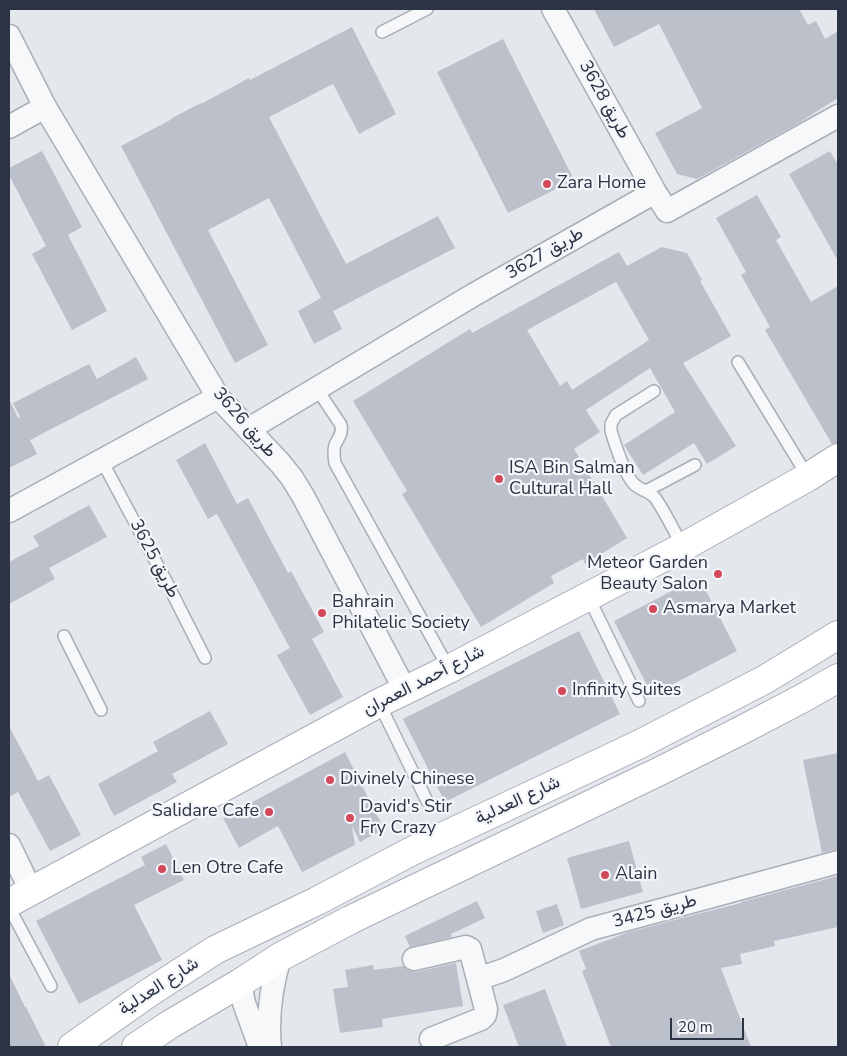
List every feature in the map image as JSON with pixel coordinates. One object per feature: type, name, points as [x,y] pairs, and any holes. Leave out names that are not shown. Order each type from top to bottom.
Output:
[{"type":"main road","name":"شارع أحمد العمران","points":[[20,897],[379,703],[449,669],[683,547],[808,477],[838,458]]},
{"type":"main road","name":"شارع العدلية","points":[[72,1047],[140,998],[215,950],[316,901],[412,851],[709,710],[764,680],[838,635]]},
{"type":"main road","name":"شارع العدلية","points":[[136,1047],[280,958],[350,920],[833,684]]},
{"type":"main road","points":[[240,983],[243,967],[249,960],[290,934],[309,916],[316,901]]},
{"type":"street","name":"طريق 3628","points":[[553,9],[655,192]]},
{"type":"street","name":"طريق 3626","points":[[9,36],[46,107],[218,397],[280,463],[303,496],[405,690]]},
{"type":"street","points":[[9,128],[46,107]]},
{"type":"street","points":[[655,192],[667,211],[838,116]]},
{"type":"street","name":"طريق 3627","points":[[249,429],[475,294],[655,192]]},
{"type":"street","points":[[9,511],[218,397]]},
{"type":"street","points":[[9,846],[20,897]]},
{"type":"street","name":"طريق 3425","points":[[478,979],[504,970],[591,929],[838,862]]},
{"type":"street","points":[[414,959],[466,947],[471,951],[486,1010],[485,1015],[443,1039]]},
{"type":"street","points":[[270,1047],[269,1019],[271,998],[280,958]]},
{"type":"street","points":[[240,983],[244,1003],[260,1047]]},
{"type":"lane","points":[[382,32],[427,9]]},
{"type":"lane","points":[[738,362],[808,477]]},
{"type":"lane","points":[[316,388],[342,425],[341,434],[335,446],[335,463],[449,669]]},
{"type":"lane","points":[[654,391],[616,415],[611,431],[627,476],[634,484],[655,498],[683,547]]},
{"type":"lane","name":"طريق 3625","points":[[102,461],[205,658]]},
{"type":"lane","points":[[646,491],[695,465]]},
{"type":"lane","points":[[588,596],[639,701]]},
{"type":"lane","points":[[64,636],[101,710]]},
{"type":"lane","points":[[379,703],[427,801]]},
{"type":"lane","points":[[9,907],[51,986]]},
{"type":"building","points":[[594,9],[799,9],[808,25],[816,21],[825,39],[838,31],[838,98],[797,124],[697,179],[677,174],[655,133],[702,108],[659,24],[614,47]]},
{"type":"building","points":[[352,27],[396,114],[359,134],[333,84],[269,117],[346,264],[438,216],[455,248],[333,311],[342,329],[314,344],[298,311],[321,298],[269,198],[208,230],[268,345],[235,363],[121,146],[249,78],[250,80]]},
{"type":"building","points":[[503,39],[574,180],[508,213],[437,72]]},
{"type":"building","points":[[42,151],[82,227],[68,235],[107,311],[72,330],[32,254],[46,246],[9,175],[9,168]]},
{"type":"building","points":[[830,151],[838,165],[838,261],[789,174]]},
{"type":"building","points":[[757,195],[781,237],[776,240],[811,302],[838,286],[838,443],[832,444],[765,330],[770,327],[741,275],[746,272],[716,218]]},
{"type":"building","points":[[662,247],[687,253],[702,280],[700,281],[731,336],[683,363],[736,446],[707,464],[694,443],[643,475],[624,445],[675,412],[650,368],[586,410],[600,432],[574,449],[627,538],[585,564],[583,559],[551,576],[554,583],[481,627],[402,494],[407,491],[353,401],[470,329],[472,333],[619,252],[627,266]],"holes":[[[616,282],[649,340],[572,390],[567,381],[560,386],[527,330]]]},
{"type":"building","points":[[136,357],[148,379],[30,440],[37,454],[9,468],[9,399],[18,418],[20,417],[13,403],[89,364],[97,379]]},
{"type":"building","points":[[205,443],[237,504],[248,498],[288,573],[291,571],[324,632],[312,639],[343,697],[310,715],[277,655],[290,648],[217,514],[208,519],[176,460]]},
{"type":"building","points":[[89,505],[107,537],[49,568],[55,579],[9,604],[9,562],[39,546],[33,536]]},
{"type":"building","points":[[699,577],[737,651],[652,695],[614,621]]},
{"type":"building","points":[[579,631],[620,714],[445,802],[403,719]]},
{"type":"building","points":[[210,711],[228,744],[172,774],[177,782],[114,816],[98,784],[158,751],[153,742]]},
{"type":"building","points":[[9,726],[38,781],[49,775],[81,835],[50,851],[18,792],[9,797]]},
{"type":"building","points":[[345,752],[384,829],[360,842],[352,826],[355,845],[302,872],[278,826],[239,848],[223,818]]},
{"type":"building","points":[[838,753],[838,849],[822,853],[803,760]]},
{"type":"building","name":"Alain","points":[[629,841],[643,892],[581,909],[567,858]]},
{"type":"building","points":[[166,844],[184,880],[134,905],[162,960],[79,1004],[36,921],[145,865],[141,857]]},
{"type":"building","points":[[838,876],[838,927],[774,941],[775,946],[740,954],[742,964],[721,968],[751,1047],[611,1047],[582,971],[586,969],[579,951],[629,932]]},
{"type":"building","points":[[477,901],[485,918],[451,934],[452,937],[410,947],[405,936]]},
{"type":"building","points":[[557,904],[564,925],[543,933],[536,911]]},
{"type":"building","points":[[456,963],[463,1006],[382,1019],[383,1027],[340,1033],[333,989],[348,987],[345,970],[373,965],[374,970],[403,966],[410,971],[416,972]]},
{"type":"building","points":[[9,974],[25,1007],[46,1047],[9,1047]]},
{"type":"building","points":[[545,989],[567,1047],[519,1047],[503,1005]]},
{"type":"place","name":"Zara Home","points":[[547,184]]},
{"type":"place","name":"ISA Bin Salman Cultural Hall","points":[[499,479]]},
{"type":"place","name":"Meteor Garden Beauty Salon","points":[[718,574]]},
{"type":"place","name":"Asmarya Market","points":[[653,609]]},
{"type":"place","name":"Bahrain Philatelic Society","points":[[322,613]]},
{"type":"place","name":"Infinity Suites","points":[[562,691]]},
{"type":"place","name":"Divinely Chinese","points":[[330,780]]},
{"type":"place","name":"Salidare Cafe","points":[[269,812]]},
{"type":"place","name":"David's Stir Fry Crazy","points":[[350,818]]},
{"type":"place","name":"Len Otre Cafe","points":[[162,869]]},
{"type":"place","name":"Alain","points":[[605,875]]}]
